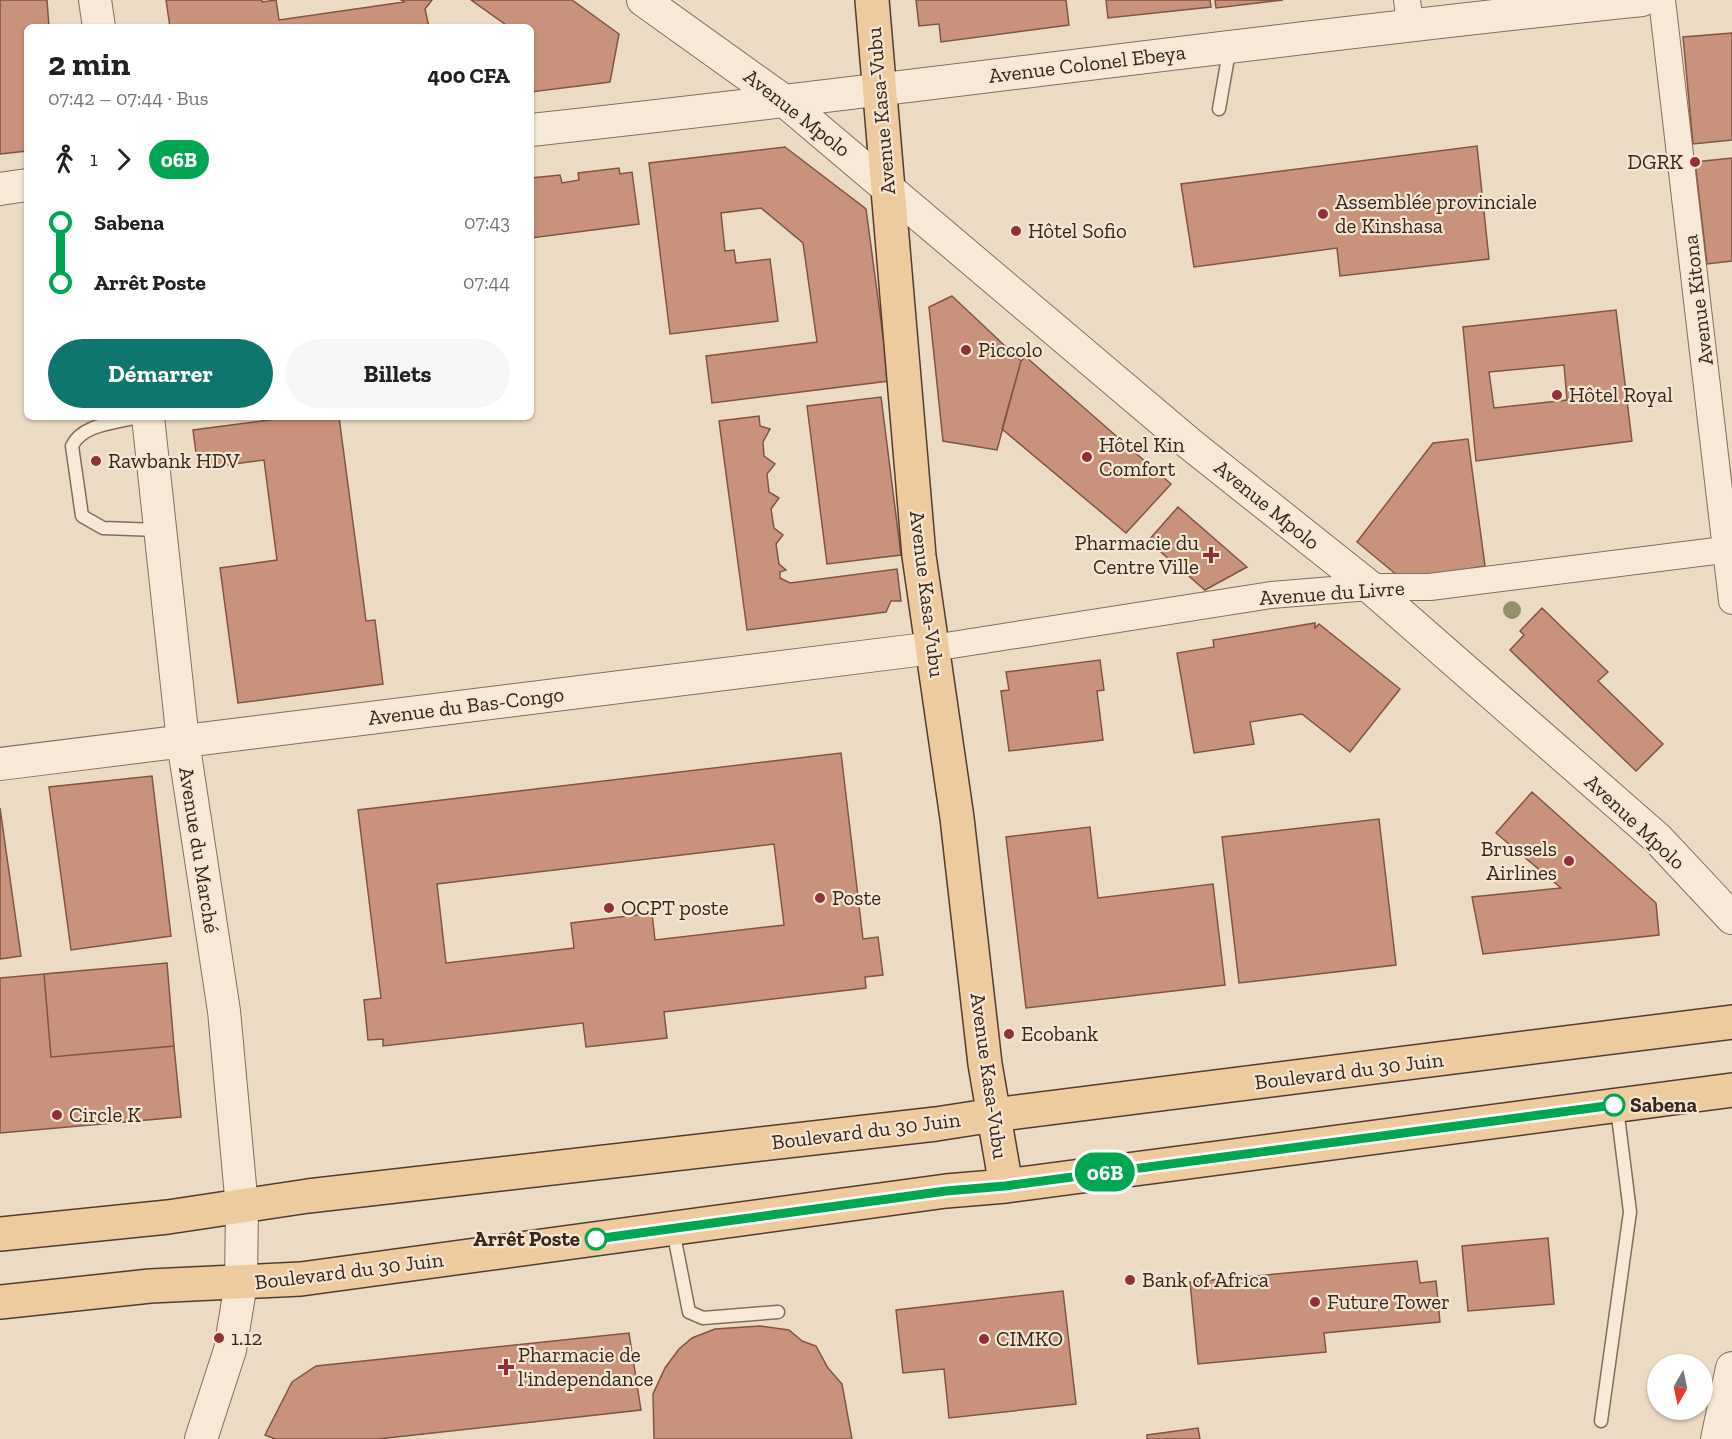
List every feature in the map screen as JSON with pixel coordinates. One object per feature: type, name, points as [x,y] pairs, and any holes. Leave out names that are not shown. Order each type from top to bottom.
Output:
[{"type":"main road","name":"Avenue Kasa-Vubu","points":[[872,0],[919,556],[957,818],[985,1064],[1005,1186]]},
{"type":"main road","name":"Boulevard du 30 Juin","points":[[0,1234],[936,1124],[1732,1022]]},
{"type":"main road","name":"Boulevard du 30 Juin","points":[[0,1302],[150,1286],[301,1279],[946,1191],[1005,1186],[1732,1090]]},
{"type":"street","points":[[95,0],[99,24]]},
{"type":"street","name":"Avenue Mpolo","points":[[643,0],[787,103],[888,186],[1190,444],[1370,587],[1657,838],[1732,918]]},
{"type":"street","name":"Avenue Colonel Ebeya","points":[[534,130],[787,103],[1230,45],[1408,12],[1642,0]]},
{"type":"street","name":"Avenue Kitona","points":[[1662,0],[1730,550],[1732,601]]},
{"type":"street","points":[[0,189],[24,185]]},
{"type":"street","name":"Avenue du Marché","points":[[148,420],[183,741],[224,1011],[242,1207],[241,1283],[230,1350],[201,1439]]},
{"type":"street","name":"Avenue du Livre","points":[[933,648],[1271,595],[1370,587],[1430,587],[1730,550]]},
{"type":"street","name":"Avenue du Bas-Congo","points":[[0,764],[933,648]]},
{"type":"street","points":[[1717,1439],[1732,1368]]},
{"type":"lane","points":[[1219,109],[1230,45]]},
{"type":"lane","points":[[126,420],[85,431],[72,446],[82,516],[103,528],[160,530]]},
{"type":"lane","points":[[1601,1421],[1630,1212],[1616,1105]]},
{"type":"lane","points":[[673,1228],[689,1312],[703,1318],[778,1312]]},
{"type":"building","points":[[0,0],[47,0],[49,24],[24,24],[24,151],[0,154]]},
{"type":"building","points":[[166,0],[262,0],[262,2],[276,0],[279,20],[404,2],[401,0],[432,0],[425,9],[428,24],[170,24]]},
{"type":"building","points":[[471,0],[572,0],[619,34],[610,82],[534,92],[534,24],[505,24]]},
{"type":"building","points":[[916,0],[1066,0],[1069,25],[941,42],[939,24],[919,26]]},
{"type":"building","points":[[1106,0],[1210,0],[1211,7],[1108,18]]},
{"type":"building","points":[[1215,0],[1283,0],[1216,8]]},
{"type":"building","points":[[1732,33],[1732,140],[1693,144],[1683,37]]},
{"type":"building","name":"Assemblée provinciale de Kinshasa","points":[[1477,146],[1489,259],[1340,276],[1337,248],[1194,267],[1181,184]]},
{"type":"building","points":[[785,147],[866,209],[889,381],[712,403],[706,356],[817,342],[803,243],[761,208],[721,213],[725,251],[734,250],[736,263],[770,259],[778,321],[670,334],[649,163]]},
{"type":"building","points":[[1732,158],[1732,261],[1707,264],[1695,162]]},
{"type":"building","points":[[619,168],[620,174],[632,172],[639,224],[534,238],[534,178],[560,175],[562,183],[579,180],[578,173]]},
{"type":"building","points":[[952,296],[1021,361],[997,450],[943,441],[929,307]]},
{"type":"building","points":[[1616,310],[1632,441],[1476,461],[1463,327]],"holes":[[[1564,365],[1567,400],[1494,408],[1489,372]]]},
{"type":"building","name":"Hôtel Kin Comfort","points":[[1026,357],[1171,484],[1126,533],[1002,429],[1021,361]]},
{"type":"building","points":[[881,397],[901,555],[827,564],[807,406]]},
{"type":"building","points":[[759,416],[760,426],[770,429],[763,442],[764,456],[775,464],[767,474],[769,492],[779,498],[771,509],[774,528],[783,535],[776,544],[779,564],[786,570],[780,572],[780,578],[790,583],[897,569],[901,601],[891,601],[886,612],[747,630],[719,421]]},
{"type":"building","points":[[269,420],[339,420],[366,621],[375,620],[383,684],[238,703],[220,568],[277,560],[264,460],[198,469],[193,430]]},
{"type":"building","points":[[1468,439],[1485,566],[1403,580],[1357,542],[1433,443]]},
{"type":"building","points":[[1178,507],[1247,567],[1205,590],[1148,541]]},
{"type":"building","points":[[1542,608],[1608,672],[1598,681],[1663,744],[1636,771],[1510,650],[1524,635],[1520,631]]},
{"type":"building","points":[[1315,623],[1315,628],[1319,624],[1400,689],[1350,752],[1302,714],[1250,722],[1254,744],[1194,753],[1177,653],[1214,647],[1213,640]]},
{"type":"building","points":[[1100,660],[1104,690],[1097,691],[1103,740],[1009,751],[1001,691],[1009,690],[1006,672]]},
{"type":"building","name":"Poste","points":[[841,753],[863,939],[878,937],[883,975],[865,977],[866,988],[664,1012],[667,1038],[586,1047],[583,1023],[383,1046],[383,1039],[368,1040],[364,1000],[381,998],[358,810]],"holes":[[[774,844],[784,925],[655,940],[652,913],[571,923],[574,948],[446,963],[437,884]]]},
{"type":"building","points":[[152,776],[171,936],[71,950],[49,787]]},
{"type":"building","name":"Brussels Airlines","points":[[1532,792],[1656,903],[1659,935],[1483,954],[1472,897],[1561,888],[1496,833]]},
{"type":"building","points":[[0,808],[21,956],[0,959]]},
{"type":"building","points":[[1379,819],[1396,965],[1239,983],[1222,837]]},
{"type":"building","name":"Ecobank","points":[[1090,827],[1098,898],[1213,884],[1225,985],[1026,1008],[1006,837]]},
{"type":"building","points":[[167,963],[174,1046],[51,1057],[44,974]]},
{"type":"building","points":[[44,974],[51,1057],[174,1046],[181,1117],[0,1133],[0,978]]},
{"type":"building","points":[[1548,1238],[1554,1304],[1468,1311],[1462,1246]]},
{"type":"building","name":"Future Tower","points":[[1417,1261],[1420,1283],[1436,1281],[1440,1322],[1324,1333],[1326,1352],[1198,1364],[1190,1282]]},
{"type":"building","name":"CIMKO","points":[[1063,1291],[1076,1404],[949,1418],[944,1369],[903,1373],[896,1310]]},
{"type":"building","points":[[760,1326],[789,1330],[802,1341],[816,1346],[828,1368],[842,1384],[852,1439],[654,1439],[653,1394],[665,1368],[679,1349],[692,1338],[715,1329]]},
{"type":"building","points":[[629,1333],[641,1410],[378,1439],[275,1439],[265,1435],[292,1382],[316,1366]]},
{"type":"building","points":[[1198,1428],[1200,1439],[1147,1439],[1147,1435]]},
{"type":"bus line","name":"06B","points":[[596,1239],[946,1191],[1005,1186],[1614,1105]]},
{"type":"place","name":"DGRK","points":[[1695,162]]},
{"type":"place","name":"Assemblée provinciale de Kinshasa","points":[[1323,214]]},
{"type":"place","name":"Hôtel Sofio","points":[[1016,231]]},
{"type":"place","name":"Piccolo","points":[[966,350]]},
{"type":"place","name":"Hôtel Royal","points":[[1557,395]]},
{"type":"place","name":"Hôtel Kin Comfort","points":[[1087,457]]},
{"type":"place","name":"Rawbank HDV","points":[[96,461]]},
{"type":"place","name":"Pharmacie du Centre Ville","points":[[1211,555]]},
{"type":"place","name":"Brussels Airlines","points":[[1569,861]]},
{"type":"place","name":"Poste","points":[[820,898]]},
{"type":"place","name":"OCPT poste","points":[[609,908]]},
{"type":"place","name":"Ecobank","points":[[1009,1034]]},
{"type":"place","name":"Sabena","points":[[1614,1105]]},
{"type":"place","name":"Circle K","points":[[57,1115]]},
{"type":"place","name":"Arrêt Poste","points":[[596,1239]]},
{"type":"place","name":"Bank of Africa","points":[[1130,1280]]},
{"type":"place","name":"Future Tower","points":[[1315,1302]]},
{"type":"place","name":"1.12","points":[[219,1338]]},
{"type":"place","name":"CIMKO","points":[[984,1339]]},
{"type":"place","name":"Pharmacie de l'independance","points":[[506,1367]]}]
